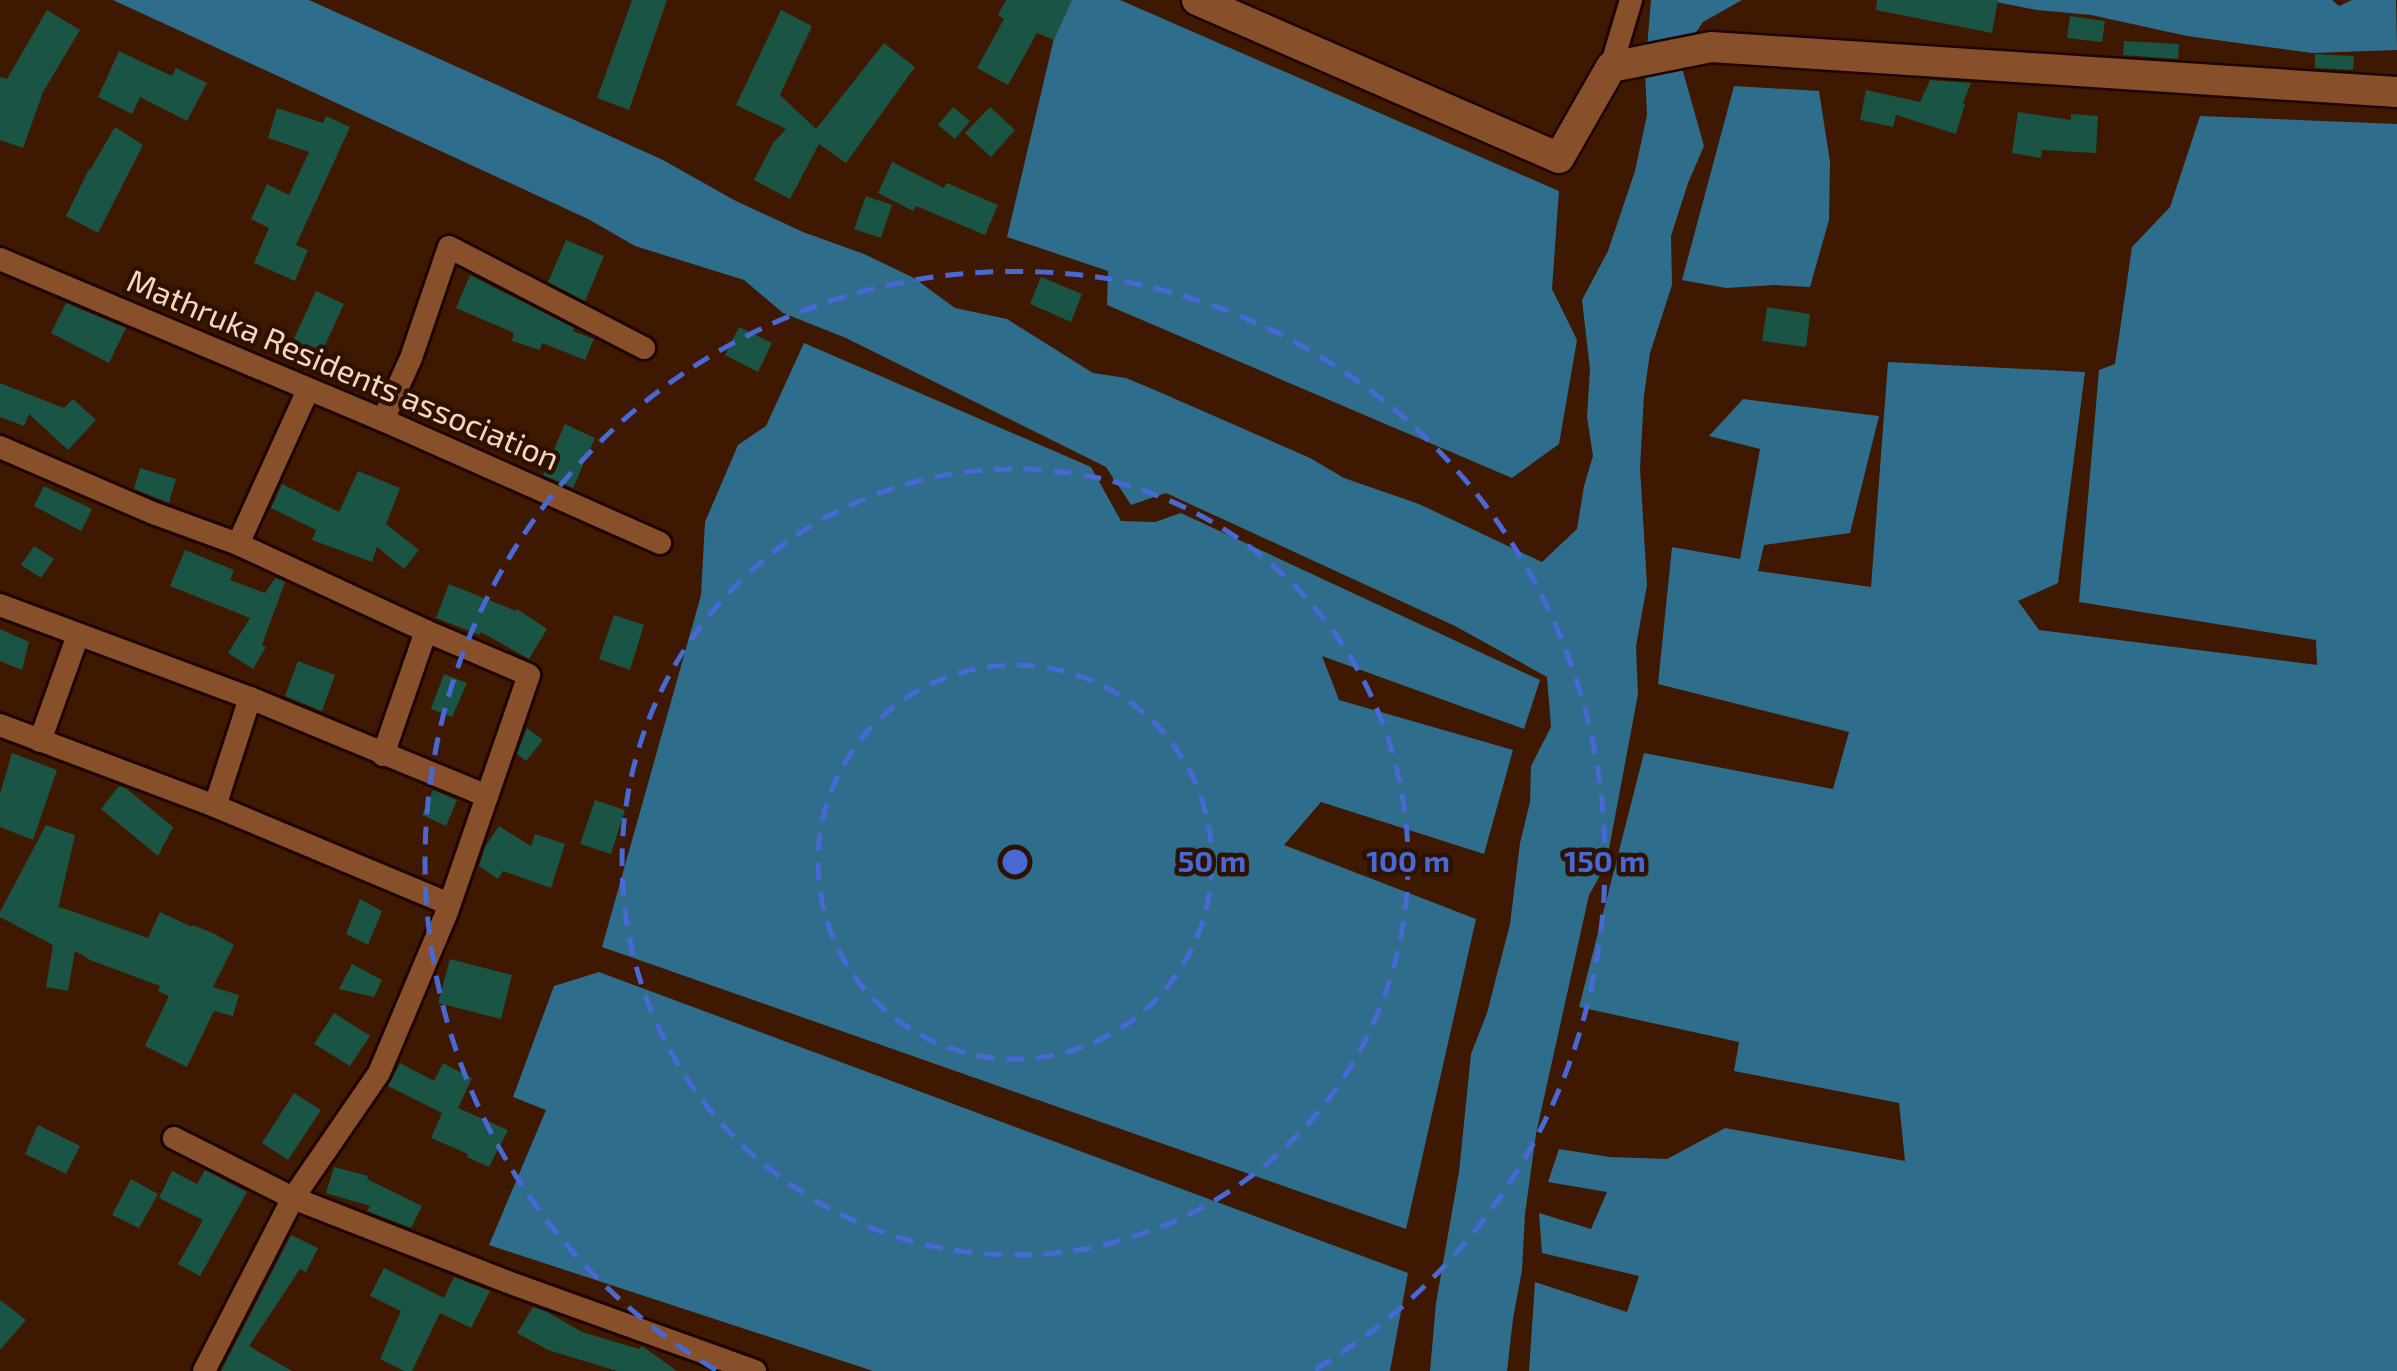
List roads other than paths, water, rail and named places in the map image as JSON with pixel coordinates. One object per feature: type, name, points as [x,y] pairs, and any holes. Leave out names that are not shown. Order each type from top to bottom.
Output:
[{"type":"main road","points":[[1197,0],[1560,158],[1611,66],[1711,46],[2397,92]]},
{"type":"street","points":[[1611,66],[1631,0]]},
{"type":"street","points":[[383,420],[411,358],[449,247],[644,348]]},
{"type":"street","name":"Mathruka Residents association","points":[[0,259],[383,420],[660,543]]},
{"type":"street","points":[[238,544],[308,390]]},
{"type":"street","points":[[0,447],[153,514],[238,544],[529,674],[450,904],[378,1073],[293,1198],[204,1371]]},
{"type":"street","points":[[0,605],[250,698],[487,796]]},
{"type":"street","points":[[383,755],[426,631]]},
{"type":"street","points":[[40,741],[78,635]]},
{"type":"street","points":[[216,806],[250,698]]},
{"type":"street","points":[[0,725],[216,806],[450,904]]},
{"type":"street","points":[[174,1138],[293,1198],[508,1282],[755,1371]]},
{"type":"water","points":[[113,0],[309,0],[663,160],[734,200],[803,232],[864,254],[914,278],[955,308],[1007,319],[1093,373],[1126,378],[1157,391],[1310,458],[1344,478],[1419,504],[1542,562],[1577,529],[1593,456],[1587,417],[1590,369],[1582,300],[1608,251],[1635,171],[1647,115],[1645,72],[1651,0],[1742,0],[1703,22],[1679,57],[1704,146],[1671,236],[1672,285],[1650,353],[1644,395],[1640,468],[1647,585],[1636,646],[1638,694],[1606,865],[1589,895],[1536,1134],[1507,1371],[1430,1371],[1436,1303],[1459,1172],[1471,1054],[1487,1013],[1510,924],[1520,843],[1530,802],[1531,766],[1551,727],[1547,677],[1455,626],[1166,493],[1131,505],[1106,467],[846,338],[783,313],[744,280],[635,246],[588,219]]},
{"type":"water","points":[[1063,0],[1120,0],[1559,191],[1552,289],[1577,340],[1559,444],[1512,478],[1107,305],[1108,271],[1007,237]]},
{"type":"water","points":[[1986,0],[2332,0],[2339,6],[2352,0],[2396,0],[2397,50],[2312,53],[2187,36],[2091,15]]},
{"type":"water","points":[[1734,86],[1819,91],[1830,162],[1829,220],[1810,287],[1726,288],[1682,280]]},
{"type":"water","points":[[2200,116],[2397,124],[2397,1371],[1529,1371],[1535,1282],[1627,1312],[1639,1276],[1542,1253],[1539,1213],[1591,1229],[1607,1192],[1548,1182],[1559,1149],[1610,1157],[1667,1159],[1725,1128],[1905,1161],[1899,1103],[1734,1071],[1739,1042],[1579,1007],[1644,753],[1833,789],[1849,732],[1658,684],[1672,547],[1740,559],[1760,449],[1709,436],[1743,399],[1879,416],[1850,533],[1764,545],[1758,571],[1871,587],[1888,362],[2085,372],[2058,583],[2018,601],[2039,630],[2317,665],[2316,640],[2079,602],[2099,370],[2115,364],[2132,247],[2170,207]]},
{"type":"water","points":[[804,343],[1091,467],[1121,521],[1155,522],[1181,513],[1540,680],[1524,729],[1322,656],[1339,700],[1513,750],[1484,854],[1321,802],[1284,845],[1476,919],[1406,1229],[602,947],[701,595],[705,522],[738,445],[766,426]]},
{"type":"water","points":[[599,972],[1408,1273],[1390,1371],[873,1371],[489,1245],[546,1110],[513,1097],[554,986]]}]
